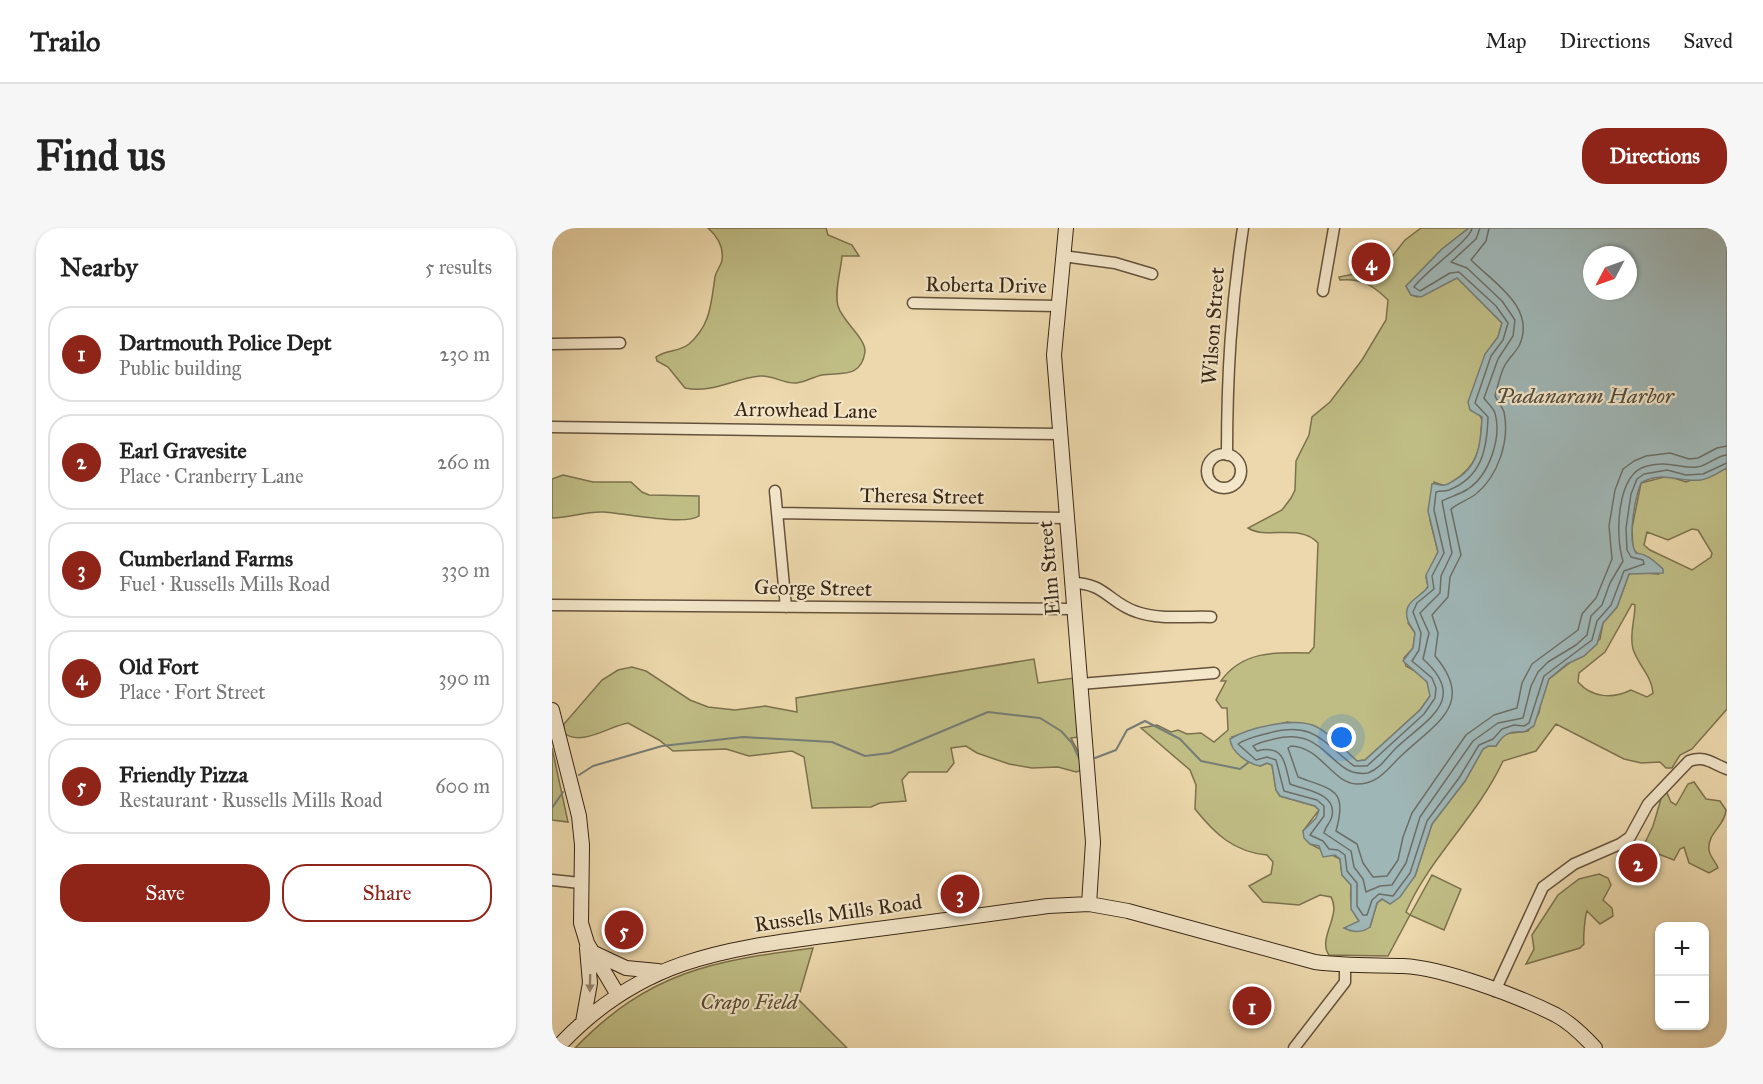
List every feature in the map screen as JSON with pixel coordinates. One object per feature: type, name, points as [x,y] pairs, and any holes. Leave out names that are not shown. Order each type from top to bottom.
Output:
[{"type":"main road","name":"Elm Street","points":[[1066,228],[1054,355],[1093,849],[1089,904]]},
{"type":"main road","points":[[552,710],[579,816],[582,845],[580,923],[589,947],[618,995]]},
{"type":"main road","name":"Russells Mills Road","points":[[557,1048],[583,1022],[618,995],[660,971],[693,959],[736,948],[1048,906],[1089,904],[1128,911],[1280,955],[1346,966],[1404,966],[1429,970],[1495,991],[1558,1016],[1582,1034],[1595,1048]]},
{"type":"main road","points":[[589,947],[626,968],[660,971]]},
{"type":"main road","points":[[583,1022],[590,983],[589,947]]},
{"type":"street","name":"Wilson Street","points":[[1227,455],[1231,309],[1243,228]]},
{"type":"street","points":[[1323,291],[1334,228]]},
{"type":"street","points":[[1063,256],[1115,263],[1152,274]]},
{"type":"street","name":"Roberta Drive","points":[[913,303],[1058,306]]},
{"type":"street","points":[[552,344],[620,343]]},
{"type":"street","name":"Arrowhead Lane","points":[[552,427],[1060,434]]},
{"type":"street","points":[[775,491],[786,606]]},
{"type":"street","name":"Theresa Street","points":[[778,513],[1066,518]]},
{"type":"street","points":[[1071,583],[1094,584],[1127,608],[1141,614],[1211,616]]},
{"type":"street","name":"George Street","points":[[552,605],[1074,609]]},
{"type":"street","points":[[1080,684],[1214,673]]},
{"type":"street","points":[[1495,991],[1543,887],[1574,864],[1620,844],[1630,837],[1648,804],[1689,761],[1698,758],[1709,760],[1727,769]]},
{"type":"street","points":[[552,880],[580,883]]},
{"type":"street","points":[[1294,1048],[1345,982],[1346,966]]},
{"type":"green space","points":[[708,228],[826,228],[828,235],[852,245],[859,256],[842,256],[837,300],[840,312],[858,335],[864,347],[863,361],[859,367],[849,372],[822,375],[796,383],[760,376],[705,389],[685,388],[668,367],[657,361],[656,357],[689,344],[706,321],[722,255],[719,242]]},
{"type":"green space","points":[[1421,228],[1469,228],[1442,249],[1406,286],[1411,295],[1417,297],[1457,277],[1502,323],[1498,337],[1492,345],[1478,412],[1482,423],[1476,457],[1461,476],[1445,486],[1434,482],[1430,520],[1438,552],[1426,577],[1428,586],[1408,623],[1415,633],[1413,648],[1404,658],[1406,666],[1420,674],[1426,681],[1430,696],[1420,710],[1365,760],[1357,761],[1343,748],[1295,723],[1287,722],[1232,737],[1260,766],[1267,763],[1272,765],[1276,790],[1280,796],[1315,806],[1319,810],[1303,831],[1310,844],[1340,859],[1342,875],[1351,885],[1351,904],[1359,921],[1356,924],[1370,927],[1377,903],[1415,876],[1432,824],[1465,781],[1483,749],[1496,746],[1504,734],[1528,731],[1539,713],[1543,690],[1549,679],[1600,639],[1603,623],[1617,607],[1629,574],[1634,572],[1658,574],[1633,549],[1632,528],[1641,483],[1668,476],[1686,482],[1727,468],[1727,709],[1692,749],[1680,755],[1672,768],[1666,768],[1660,762],[1641,763],[1624,759],[1556,724],[1536,751],[1503,761],[1480,800],[1428,873],[1406,912],[1410,915],[1388,956],[1329,955],[1326,942],[1334,911],[1331,897],[1320,895],[1299,905],[1263,902],[1249,886],[1271,874],[1273,862],[1267,855],[1235,846],[1210,826],[1195,809],[1196,785],[1190,770],[1141,728],[1157,725],[1171,732],[1178,730],[1187,734],[1201,733],[1214,742],[1228,730],[1227,708],[1222,708],[1216,700],[1226,681],[1221,681],[1229,671],[1260,655],[1309,653],[1314,647],[1318,543],[1302,534],[1264,533],[1248,528],[1282,510],[1291,498],[1295,490],[1296,461],[1309,435],[1312,417],[1330,402],[1362,360],[1386,320],[1388,300],[1366,284],[1354,280],[1340,280],[1339,277],[1383,268],[1405,240]],"holes":[[[1692,529],[1698,530],[1712,553],[1711,557],[1692,570],[1644,545],[1647,532],[1668,540]],[[1632,604],[1635,605],[1633,649],[1650,681],[1653,693],[1647,697],[1631,690],[1610,696],[1596,694],[1578,682],[1579,673],[1605,652]]]},
{"type":"green space","points":[[563,475],[593,482],[631,482],[649,495],[699,496],[699,516],[680,520],[597,512],[552,518],[552,479]]},
{"type":"green space","points":[[1034,659],[1038,683],[1074,678],[1078,737],[1071,738],[1080,755],[1082,770],[1076,772],[1058,767],[1032,768],[1009,764],[977,753],[966,746],[951,748],[954,763],[947,772],[909,772],[902,780],[906,801],[880,803],[871,807],[812,808],[804,757],[792,751],[749,756],[726,749],[673,751],[659,740],[628,723],[586,737],[578,738],[563,732],[564,724],[602,680],[618,670],[632,667],[646,671],[690,700],[708,707],[735,710],[765,706],[797,712],[796,698]]},
{"type":"green space","points":[[552,748],[568,822],[552,820]]},
{"type":"green space","points":[[1694,782],[1706,799],[1720,801],[1726,810],[1723,821],[1709,844],[1710,853],[1718,868],[1709,873],[1689,863],[1684,847],[1680,849],[1674,860],[1656,853],[1644,857],[1640,853],[1653,826],[1663,792],[1667,793],[1671,802],[1676,805],[1688,784]]},
{"type":"green space","points":[[1599,874],[1608,878],[1611,885],[1603,900],[1612,908],[1613,916],[1600,924],[1587,911],[1584,944],[1580,948],[1526,964],[1534,949],[1532,935],[1558,895],[1579,879]]},
{"type":"green space","points":[[1432,875],[1461,889],[1444,930],[1410,915]]},
{"type":"green space","name":"Crapo Field","points":[[813,948],[798,999],[847,1048],[575,1048],[603,1022],[630,1002],[684,974],[744,958]]},
{"type":"water","name":"Padanaram Harbor","points":[[1469,228],[1727,228],[1727,468],[1701,480],[1656,477],[1641,483],[1633,519],[1633,547],[1636,553],[1647,556],[1657,563],[1663,569],[1663,573],[1629,574],[1617,607],[1603,623],[1597,644],[1584,656],[1567,664],[1549,679],[1534,726],[1524,732],[1507,734],[1496,746],[1483,749],[1465,781],[1432,824],[1415,876],[1400,897],[1390,904],[1382,899],[1377,903],[1370,927],[1354,931],[1344,928],[1359,921],[1351,909],[1351,885],[1342,875],[1340,859],[1335,855],[1323,857],[1319,846],[1310,844],[1304,838],[1303,831],[1316,818],[1319,810],[1315,806],[1280,796],[1276,790],[1272,765],[1267,763],[1260,766],[1245,760],[1233,748],[1230,739],[1260,727],[1285,723],[1308,724],[1328,734],[1357,761],[1365,760],[1420,710],[1430,696],[1427,682],[1403,661],[1413,648],[1415,633],[1408,621],[1407,609],[1412,601],[1428,587],[1426,575],[1438,552],[1428,511],[1432,484],[1447,485],[1462,476],[1477,454],[1482,417],[1470,410],[1468,402],[1485,354],[1498,337],[1502,323],[1457,278],[1421,297],[1411,295],[1406,286],[1442,249]]},
{"type":"waterway","points":[[579,775],[593,766],[662,746],[743,737],[832,742],[865,756],[890,753],[988,712],[1040,718],[1061,731],[1072,743],[1079,758]]},
{"type":"waterway","points":[[1095,758],[1116,750],[1127,730],[1145,721],[1180,739],[1201,761],[1240,769],[1249,762]]},
{"type":"waterway","points":[[552,808],[563,792]]},
{"type":"place","name":"Old Fort","points":[[1371,262]]},
{"type":"place","name":"Earl Gravesite","points":[[1638,863]]},
{"type":"place","name":"Cumberland Farms","points":[[960,894]]},
{"type":"place","name":"Friendly Pizza","points":[[624,930]]},
{"type":"place","name":"Dartmouth Police Dept","points":[[1252,1006]]}]
